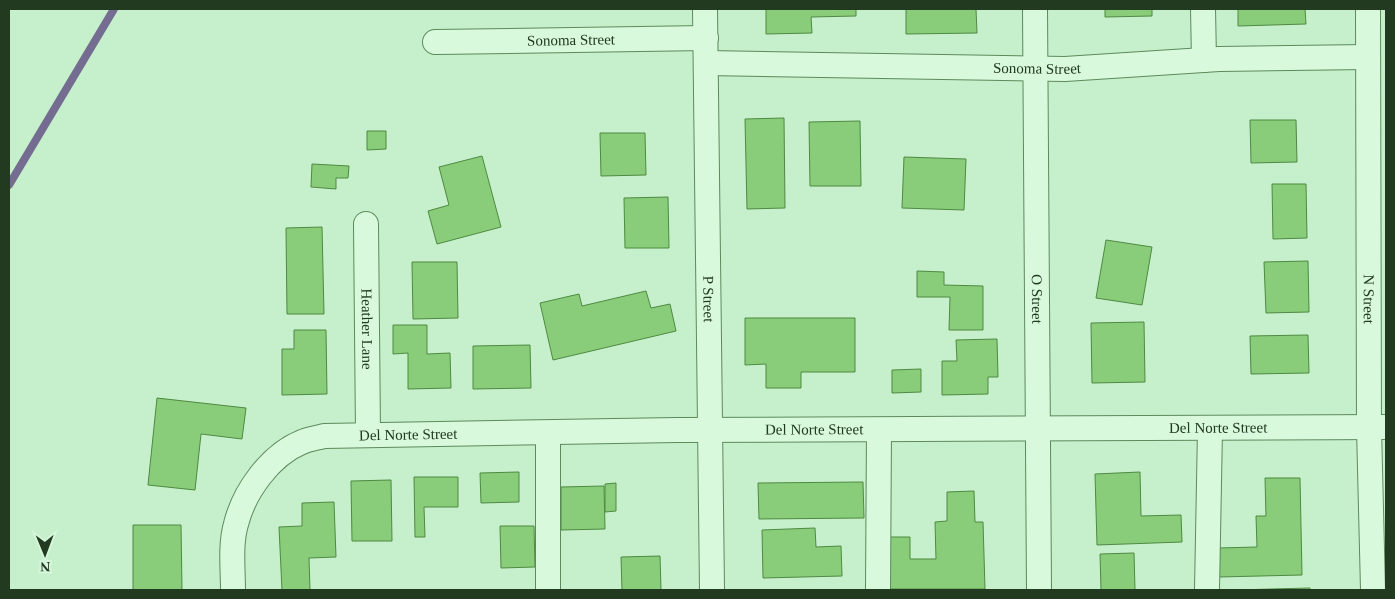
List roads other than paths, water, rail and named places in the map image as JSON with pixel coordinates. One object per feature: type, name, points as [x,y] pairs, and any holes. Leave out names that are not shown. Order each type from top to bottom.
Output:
[{"type":"street","name":"P Street","points":[[705,9],[712,590]]},
{"type":"street","name":"O Street","points":[[1035,9],[1039,590]]},
{"type":"street","points":[[1203,9],[1204,60]]},
{"type":"street","name":"N Street","points":[[1368,9],[1378,428],[1373,590]]},
{"type":"street","name":"Sonoma Street","points":[[436,42],[706,38]]},
{"type":"street","name":"Sonoma Street","points":[[706,63],[1036,69],[1204,60],[1368,57]]},
{"type":"street","name":"Heather Lane","points":[[366,224],[368,434]]},
{"type":"street","name":"Del Norte Street","points":[[233,590],[235,526],[243,503],[257,480],[284,454],[301,442],[324,436],[710,430],[1378,428]]},
{"type":"street","points":[[1207,590],[1210,429]]},
{"type":"street","points":[[878,590],[879,430]]},
{"type":"street","points":[[548,433],[548,590]]},
{"type":"waterway","points":[[9,185],[114,9]]}]
